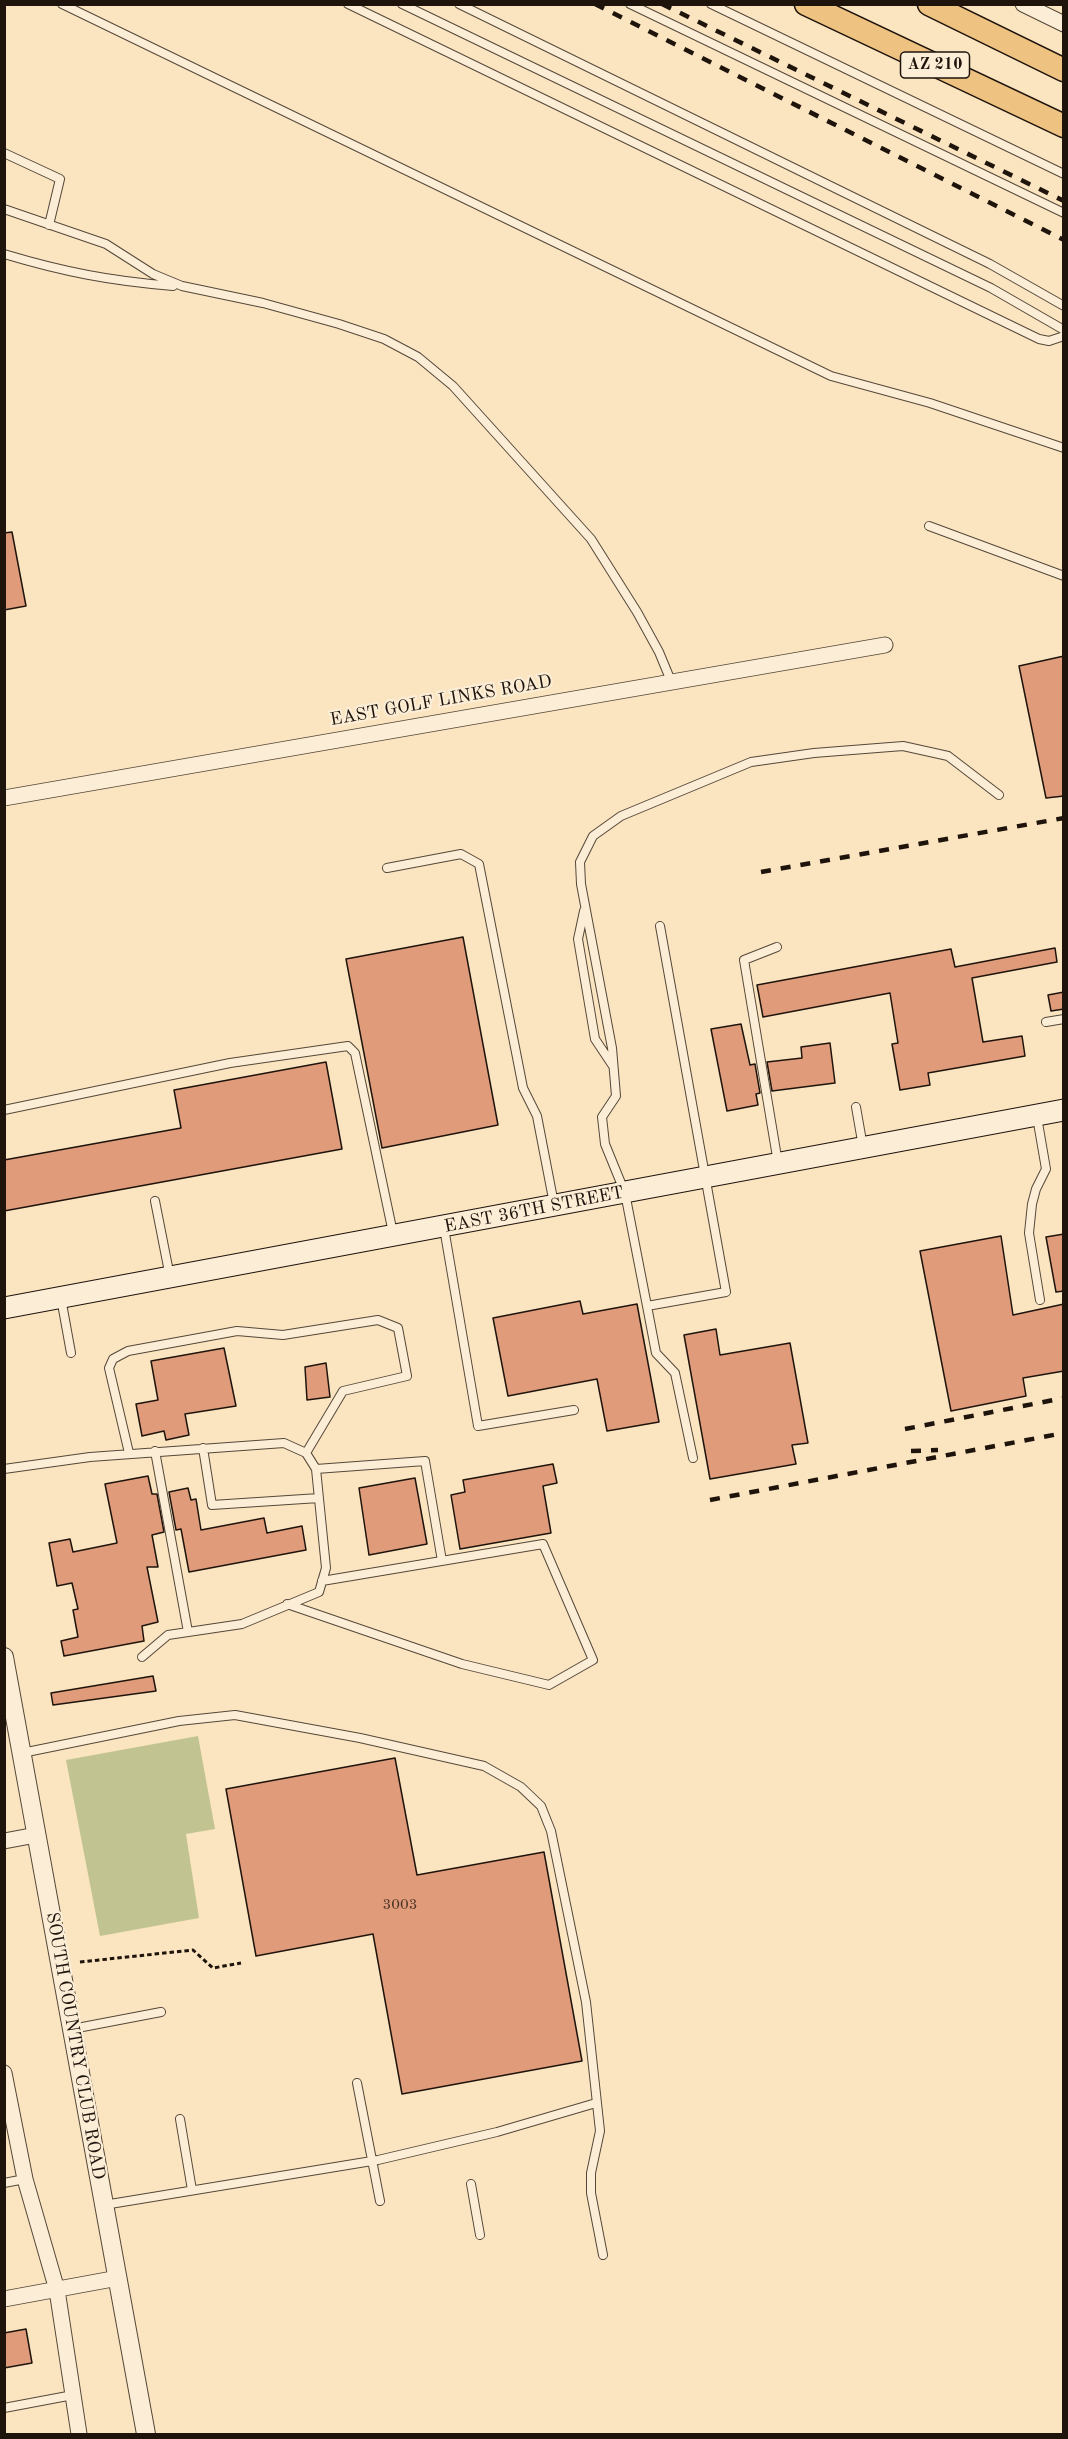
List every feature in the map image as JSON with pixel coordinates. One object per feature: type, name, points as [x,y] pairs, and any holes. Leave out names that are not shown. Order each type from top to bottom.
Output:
[{"type":"main road","name":"AZ 210","points":[[806,4],[1064,126]]},
{"type":"main road","name":"AZ 210","points":[[929,4],[1064,70]]},
{"type":"main road","name":"EAST 36TH STREET","points":[[4,1308],[1064,1110]]},
{"type":"street","points":[[1023,4],[1064,24]]},
{"type":"street","name":"EAST GOLF LINKS ROAD","points":[[4,798],[885,645]]},
{"type":"street","name":"SOUTH COUNTRY CLUB ROAD","points":[[4,1657],[147,2434]]},
{"type":"street","points":[[4,1841],[36,1835]]},
{"type":"street","points":[[4,2073],[25,2179],[57,2290],[79,2434]]},
{"type":"street","points":[[4,2299],[118,2278]]},
{"type":"lane","points":[[62,4],[831,376],[930,403],[1064,448]]},
{"type":"lane","points":[[348,4],[1039,339],[1049,341],[1064,336]]},
{"type":"lane","points":[[402,4],[990,288],[1064,330]]},
{"type":"lane","points":[[459,4],[990,264],[1064,306]]},
{"type":"lane","points":[[630,4],[1064,213]]},
{"type":"lane","points":[[711,4],[1064,174]]},
{"type":"lane","points":[[4,153],[60,179],[49,225]]},
{"type":"lane","points":[[4,209],[106,244],[153,274],[182,286]]},
{"type":"lane","points":[[4,254],[60,271],[122,282],[182,286],[263,303],[384,339],[418,357],[453,386],[591,539],[637,612],[659,652],[671,681]]},
{"type":"lane","points":[[929,526],[1064,576]]},
{"type":"lane","points":[[693,1458],[675,1373],[656,1353],[625,1193],[605,1144],[602,1117],[616,1096],[614,1067],[585,905],[580,862],[593,836],[621,816],[751,762],[814,753],[903,746],[948,756],[999,795]]},
{"type":"lane","points":[[387,868],[461,854],[479,864],[523,1088],[537,1116],[554,1206]]},
{"type":"lane","points":[[585,905],[578,939],[596,1040],[614,1067]]},
{"type":"lane","points":[[647,1306],[726,1292],[660,926]]},
{"type":"lane","points":[[777,947],[744,960],[778,1164]]},
{"type":"lane","points":[[1046,1022],[1064,1019]]},
{"type":"lane","points":[[4,1110],[230,1063],[348,1046],[355,1053],[393,1236]]},
{"type":"lane","points":[[856,1107],[864,1148]]},
{"type":"lane","points":[[1036,1115],[1046,1169],[1036,1189],[1032,1204],[1029,1233],[1040,1300]]},
{"type":"lane","points":[[156,1202],[170,1277]]},
{"type":"lane","points":[[444,1227],[478,1426],[574,1410]]},
{"type":"lane","points":[[61,1297],[71,1353]]},
{"type":"lane","points":[[129,1453],[109,1368],[113,1359],[128,1351],[237,1331],[283,1335],[378,1320],[398,1328],[407,1376],[343,1391],[306,1453]]},
{"type":"lane","points":[[4,1469],[90,1456],[284,1443],[306,1453],[316,1469],[326,1568],[319,1592],[242,1624],[168,1635],[142,1657]]},
{"type":"lane","points":[[203,1448],[212,1505],[319,1498]]},
{"type":"lane","points":[[154,1451],[188,1632]]},
{"type":"lane","points":[[316,1469],[425,1461],[442,1561]]},
{"type":"lane","points":[[287,1604],[462,1664],[549,1685],[593,1660],[543,1544],[322,1581]]},
{"type":"lane","points":[[22,1752],[179,1721],[235,1715],[360,1738],[484,1766],[521,1787],[541,1806],[551,1831],[586,2002],[600,2131],[591,2173],[591,2193],[603,2255]]},
{"type":"lane","points":[[72,2029],[161,2012]]},
{"type":"lane","points":[[357,2083],[380,2201]]},
{"type":"lane","points":[[104,2205],[372,2161],[497,2132],[596,2103]]},
{"type":"lane","points":[[180,2119],[192,2190]]},
{"type":"lane","points":[[4,2183],[25,2179]]},
{"type":"lane","points":[[471,2184],[480,2235]]},
{"type":"lane","points":[[4,2408],[73,2396]]},
{"type":"path","points":[[80,1962],[193,1950],[213,1968],[241,1963]]},
{"type":"green space","points":[[198,1736],[215,1829],[186,1834],[199,1918],[100,1936],[66,1760]]},
{"type":"building","points":[[12,532],[26,606],[4,610],[4,533]]},
{"type":"building","points":[[1064,656],[1064,796],[1046,798],[1019,666]]},
{"type":"building","points":[[463,937],[498,1125],[382,1148],[346,959]]},
{"type":"building","points":[[1055,948],[1057,962],[972,978],[983,1042],[1022,1036],[1025,1056],[928,1073],[930,1085],[900,1090],[892,1044],[898,1043],[890,993],[763,1017],[757,985],[951,949],[955,967]]},
{"type":"building","points":[[1064,992],[1064,1009],[1051,1011],[1048,995]]},
{"type":"building","points":[[741,1024],[750,1065],[755,1064],[760,1093],[756,1094],[758,1105],[727,1111],[711,1029]]},
{"type":"building","points":[[830,1043],[835,1083],[772,1091],[767,1062],[802,1058],[801,1047]]},
{"type":"building","points":[[326,1062],[342,1149],[4,1211],[4,1160],[181,1128],[174,1090]]},
{"type":"building","points":[[1064,1234],[1064,1291],[1056,1292],[1046,1237]]},
{"type":"building","points":[[1001,1236],[1013,1315],[1064,1304],[1064,1371],[1023,1378],[1026,1396],[951,1411],[920,1251]]},
{"type":"building","points":[[580,1301],[583,1314],[637,1304],[659,1422],[607,1431],[597,1379],[508,1396],[493,1318]]},
{"type":"building","points":[[716,1329],[720,1355],[790,1343],[808,1443],[792,1445],[796,1464],[710,1479],[684,1335]]},
{"type":"building","points":[[224,1348],[236,1406],[185,1414],[189,1435],[166,1440],[164,1431],[142,1436],[136,1404],[158,1400],[151,1361]]},
{"type":"building","points":[[326,1363],[330,1397],[307,1400],[305,1367]]},
{"type":"building","points":[[553,1464],[557,1483],[543,1486],[551,1533],[460,1549],[451,1495],[465,1492],[463,1480]]},
{"type":"building","points":[[148,1476],[152,1494],[157,1494],[164,1532],[152,1535],[158,1567],[147,1567],[158,1622],[142,1626],[144,1641],[64,1656],[61,1641],[78,1637],[73,1610],[78,1609],[72,1583],[57,1586],[49,1543],[70,1539],[73,1552],[117,1543],[105,1484]]},
{"type":"building","points":[[415,1478],[427,1544],[369,1555],[359,1488]]},
{"type":"building","points":[[188,1488],[191,1500],[196,1499],[201,1530],[264,1518],[267,1533],[302,1526],[306,1550],[189,1572],[181,1529],[176,1530],[169,1492]]},
{"type":"building","points":[[153,1676],[156,1691],[53,1705],[51,1693]]},
{"type":"building","points":[[395,1758],[417,1875],[544,1852],[582,2061],[402,2094],[373,1934],[256,1956],[226,1789]]},
{"type":"building","points":[[26,2329],[32,2363],[4,2368],[4,2333]]},
{"type":"railway","points":[[595,4],[1064,240]]},
{"type":"railway","points":[[662,4],[1064,201]]},
{"type":"railway","points":[[761,872],[1064,818]]},
{"type":"railway","points":[[905,1429],[1064,1398]]},
{"type":"railway","points":[[710,1500],[1064,1433]]},
{"type":"railway","points":[[911,1451],[938,1450]]}]
